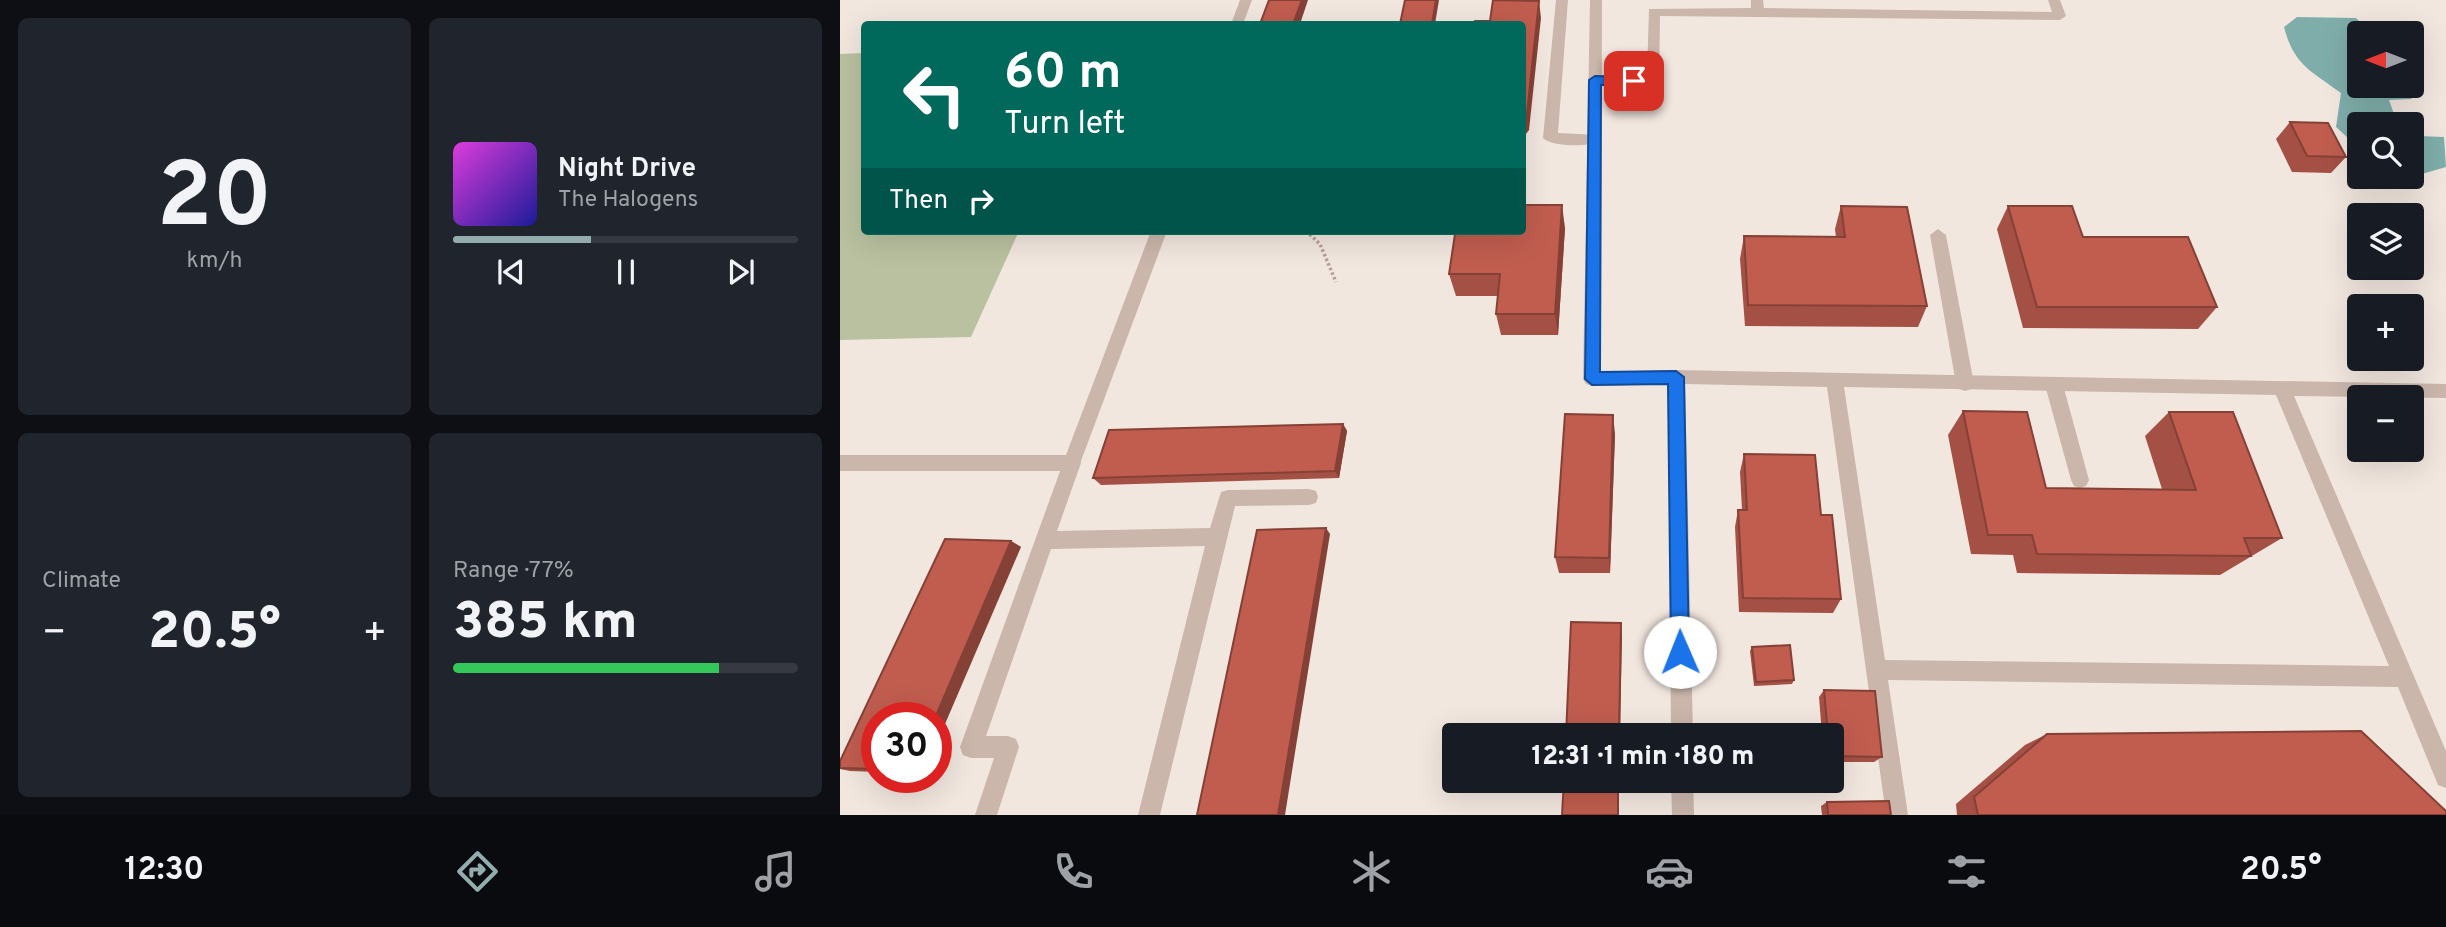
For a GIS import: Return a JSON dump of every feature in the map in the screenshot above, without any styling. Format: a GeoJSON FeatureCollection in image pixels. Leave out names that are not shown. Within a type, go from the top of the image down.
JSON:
{"type":"FeatureCollection","features":[{"type":"Feature","properties":{"kind":"street"},"geometry":{"type":"LineString","coordinates":[[1238,21],[1246,0]]}},
{"type":"Feature","properties":{"kind":"street"},"geometry":{"type":"LineString","coordinates":[[1562,0],[1550,138],[1594,139]]}},
{"type":"Feature","properties":{"kind":"street"},"geometry":{"type":"LineString","coordinates":[[1596,0],[1592,379],[1676,377],[1835,382],[2446,391]]}},
{"type":"Feature","properties":{"kind":"street"},"geometry":{"type":"LineString","coordinates":[[1595,80],[1654,81],[1654,12],[1757,6],[2060,16],[2054,0]]}},
{"type":"Feature","properties":{"kind":"street"},"geometry":{"type":"LineString","coordinates":[[986,815],[1008,747],[971,747],[1072,463],[1158,235]]}},
{"type":"Feature","properties":{"kind":"street"},"geometry":{"type":"LineString","coordinates":[[1938,235],[1965,384]]}},
{"type":"Feature","properties":{"kind":"street"},"geometry":{"type":"LineString","coordinates":[[1676,377],[1682,723]]}},
{"type":"Feature","properties":{"kind":"street"},"geometry":{"type":"LineString","coordinates":[[1835,382],[1897,815]]}},
{"type":"Feature","properties":{"kind":"street"},"geometry":{"type":"LineString","coordinates":[[2054,385],[2080,480]]}},
{"type":"Feature","properties":{"kind":"street"},"geometry":{"type":"LineString","coordinates":[[2282,388],[2446,777]]}},
{"type":"Feature","properties":{"kind":"street"},"geometry":{"type":"LineString","coordinates":[[840,463],[1072,463]]}},
{"type":"Feature","properties":{"kind":"street"},"geometry":{"type":"LineString","coordinates":[[1149,815],[1228,498],[1309,497]]}},
{"type":"Feature","properties":{"kind":"street"},"geometry":{"type":"LineString","coordinates":[[1044,540],[1217,537]]}},
{"type":"Feature","properties":{"kind":"street"},"geometry":{"type":"LineString","coordinates":[[1877,670],[2404,677]]}},
{"type":"Feature","properties":{"kind":"street"},"geometry":{"type":"LineString","coordinates":[[1682,793],[1683,815]]}},
{"type":"Feature","properties":{"kind":"path"},"geometry":{"type":"LineString","coordinates":[[1311,235],[1320,243],[1336,282]]}},
{"type":"Feature","properties":{"kind":"green space"},"geometry":{"type":"Polygon","coordinates":[[[861,53],[861,235],[1017,235],[971,337],[840,340],[840,54],[861,53]]]}},
{"type":"Feature","properties":{"kind":"water"},"geometry":{"type":"Polygon","coordinates":[[[2297,17],[2356,18],[2359,21],[2347,21],[2347,98],[2412,99],[2389,100],[2393,112],[2347,112],[2347,137],[2336,127],[2341,93],[2298,59],[2284,27],[2297,17]]]}},
{"type":"Feature","properties":{"kind":"water"},"geometry":{"type":"Polygon","coordinates":[[[2424,136],[2444,137],[2446,167],[2424,173],[2424,136]]]}},
{"type":"Feature","properties":{"kind":"building"},"geometry":{"type":"Polygon","coordinates":[[[1269,0],[1302,0],[1294,21],[1261,21],[1269,0]]]}},
{"type":"Feature","properties":{"kind":"building"},"geometry":{"type":"Polygon","coordinates":[[[1405,0],[1436,0],[1432,21],[1401,21],[1405,0]]]}},
{"type":"Feature","properties":{"kind":"building"},"geometry":{"type":"Polygon","coordinates":[[[1493,0],[1539,1],[1526,114],[1526,21],[1490,21],[1493,0]]]}},
{"type":"Feature","properties":{"kind":"building"},"geometry":{"type":"Polygon","coordinates":[[[2290,122],[2328,123],[2346,157],[2307,156],[2290,122]]]}},
{"type":"Feature","properties":{"kind":"building"},"geometry":{"type":"Polygon","coordinates":[[[1526,205],[1562,205],[1555,314],[1496,314],[1500,274],[1449,274],[1455,235],[1526,235],[1526,205]]]}},
{"type":"Feature","properties":{"kind":"building"},"geometry":{"type":"Polygon","coordinates":[[[1841,206],[1907,207],[1927,306],[1748,305],[1744,236],[1845,237],[1841,206]]]}},
{"type":"Feature","properties":{"kind":"building"},"geometry":{"type":"Polygon","coordinates":[[[2008,206],[2072,206],[2083,237],[2188,237],[2217,307],[2037,307],[2008,206]]]}},
{"type":"Feature","properties":{"kind":"building"},"geometry":{"type":"Polygon","coordinates":[[[1963,411],[2027,412],[2046,488],[2196,490],[2169,412],[2233,412],[2282,538],[2244,538],[2251,556],[2037,554],[2032,535],[1988,535],[1963,411]]]}},
{"type":"Feature","properties":{"kind":"building"},"geometry":{"type":"Polygon","coordinates":[[[1565,414],[1613,415],[1609,558],[1555,557],[1565,414]]]}},
{"type":"Feature","properties":{"kind":"building"},"geometry":{"type":"Polygon","coordinates":[[[1343,424],[1335,471],[1093,478],[1109,430],[1343,424]]]}},
{"type":"Feature","properties":{"kind":"building"},"geometry":{"type":"Polygon","coordinates":[[[1744,454],[1815,455],[1821,515],[1832,515],[1841,599],[1743,598],[1738,510],[1747,510],[1744,454]]]}},
{"type":"Feature","properties":{"kind":"building"},"geometry":{"type":"Polygon","coordinates":[[[1326,528],[1278,815],[1197,815],[1257,530],[1326,528]]]}},
{"type":"Feature","properties":{"kind":"building"},"geometry":{"type":"Polygon","coordinates":[[[945,539],[1011,541],[942,702],[868,702],[945,539]]]}},
{"type":"Feature","properties":{"kind":"building"},"geometry":{"type":"Polygon","coordinates":[[[1571,622],[1621,623],[1619,723],[1567,723],[1571,622]]]}},
{"type":"Feature","properties":{"kind":"building"},"geometry":{"type":"Polygon","coordinates":[[[1790,645],[1794,680],[1756,682],[1752,647],[1790,645]]]}},
{"type":"Feature","properties":{"kind":"building"},"geometry":{"type":"Polygon","coordinates":[[[1824,690],[1875,691],[1882,757],[1844,756],[1844,723],[1827,723],[1824,690]]]}},
{"type":"Feature","properties":{"kind":"building"},"geometry":{"type":"Polygon","coordinates":[[[861,717],[861,769],[840,768],[840,761],[861,717]]]}},
{"type":"Feature","properties":{"kind":"building"},"geometry":{"type":"Polygon","coordinates":[[[2361,731],[2446,811],[2446,815],[1978,815],[1974,797],[2047,734],[2361,731]]]}},
{"type":"Feature","properties":{"kind":"building"},"geometry":{"type":"Polygon","coordinates":[[[1563,793],[1618,793],[1618,815],[1562,815],[1563,793]]]}},
{"type":"Feature","properties":{"kind":"building"},"geometry":{"type":"Polygon","coordinates":[[[1889,801],[1891,815],[1828,815],[1827,802],[1889,801]]]}},
{"type":"Feature","properties":{"kind":"route"},"geometry":{"type":"LineString","coordinates":[[1634,81],[1595,80],[1592,379],[1676,377],[1680,652]]}}]}
